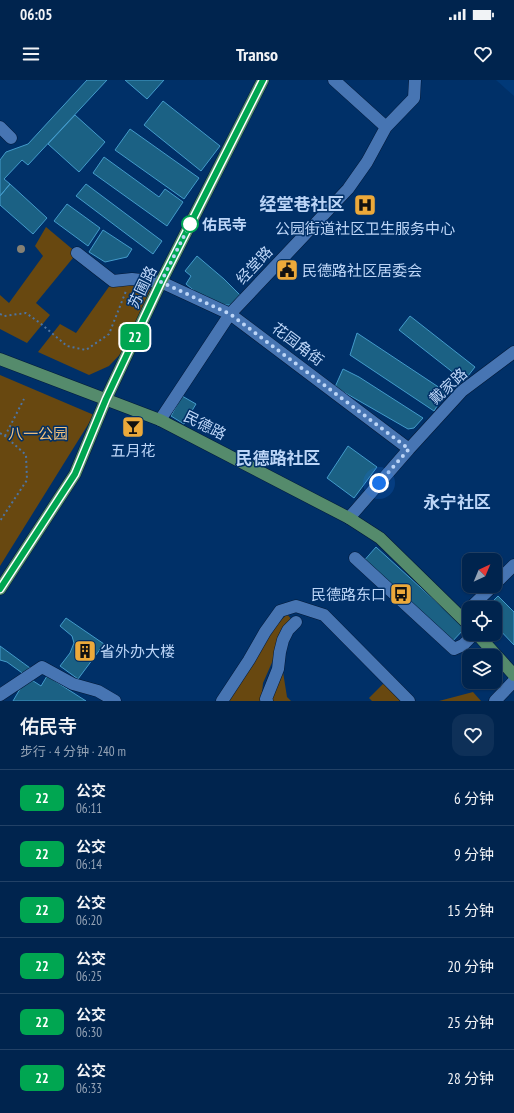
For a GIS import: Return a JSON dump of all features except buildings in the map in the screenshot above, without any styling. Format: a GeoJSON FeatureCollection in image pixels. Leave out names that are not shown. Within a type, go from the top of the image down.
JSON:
{"type":"FeatureCollection","features":[{"type":"Feature","properties":{"kind":"main road","name":"苏圃路"},"geometry":{"type":"LineString","coordinates":[[0,589],[75,474],[106,399],[161,282],[263,80]]}},
{"type":"Feature","properties":{"kind":"main road","name":"民德路"},"geometry":{"type":"LineString","coordinates":[[0,359],[160,420],[349,518],[380,538],[462,611]]}},
{"type":"Feature","properties":{"kind":"main road"},"geometry":{"type":"LineString","coordinates":[[482,641],[514,675]]}},
{"type":"Feature","properties":{"kind":"lane"},"geometry":{"type":"LineString","coordinates":[[334,80],[386,127]]}},
{"type":"Feature","properties":{"kind":"lane","name":"经堂路"},"geometry":{"type":"LineString","coordinates":[[160,420],[230,314],[348,189],[367,162],[386,127],[414,98],[415,80]]}},
{"type":"Feature","properties":{"kind":"lane"},"geometry":{"type":"LineString","coordinates":[[0,127],[11,138]]}},
{"type":"Feature","properties":{"kind":"lane","name":"花园角街"},"geometry":{"type":"LineString","coordinates":[[77,253],[113,281],[132,279],[161,282],[230,314],[409,449]]}},
{"type":"Feature","properties":{"kind":"lane","name":"戴家路"},"geometry":{"type":"LineString","coordinates":[[409,449],[462,391],[514,352]]}},
{"type":"Feature","properties":{"kind":"lane"},"geometry":{"type":"LineString","coordinates":[[349,518],[409,449]]}},
{"type":"Feature","properties":{"kind":"lane"},"geometry":{"type":"LineString","coordinates":[[355,558],[454,649],[467,641]]}},
{"type":"Feature","properties":{"kind":"lane"},"geometry":{"type":"LineString","coordinates":[[502,577],[514,565]]}},
{"type":"Feature","properties":{"kind":"lane"},"geometry":{"type":"LineString","coordinates":[[480,601],[487,593]]}},
{"type":"Feature","properties":{"kind":"lane"},"geometry":{"type":"LineString","coordinates":[[222,701],[249,660],[265,632],[280,611],[296,606],[324,615],[409,701]]}},
{"type":"Feature","properties":{"kind":"lane"},"geometry":{"type":"LineString","coordinates":[[267,701],[266,699],[278,669],[283,640],[288,630],[296,622]]}},
{"type":"Feature","properties":{"kind":"lane"},"geometry":{"type":"LineString","coordinates":[[0,695],[42,667],[73,684],[98,691],[114,701]]}},
{"type":"Feature","properties":{"kind":"lane"},"geometry":{"type":"LineString","coordinates":[[495,701],[514,681]]}},
{"type":"Feature","properties":{"kind":"path"},"geometry":{"type":"LineString","coordinates":[[0,314],[4,316],[26,313],[42,324],[67,346],[86,350],[109,334],[132,279]]}},
{"type":"Feature","properties":{"kind":"path"},"geometry":{"type":"LineString","coordinates":[[5,436],[24,399]]}},
{"type":"Feature","properties":{"kind":"path"},"geometry":{"type":"LineString","coordinates":[[0,433],[26,455],[27,480],[0,521]]}},
{"type":"Feature","properties":{"kind":"shaded area"},"geometry":{"type":"Polygon","coordinates":[[[496,80],[514,80],[514,96],[496,80]]]}},
{"type":"Feature","properties":{"kind":"green space"},"geometry":{"type":"Polygon","coordinates":[[[46,227],[77,253],[36,303],[50,315],[27,343],[0,329],[0,295],[9,303],[43,256],[35,246],[46,227]]]}},
{"type":"Feature","properties":{"kind":"green space"},"geometry":{"type":"Polygon","coordinates":[[[113,281],[153,290],[128,346],[109,366],[89,375],[38,352],[60,324],[76,333],[113,281]]]}},
{"type":"Feature","properties":{"kind":"green space","name":"八一公园"},"geometry":{"type":"Polygon","coordinates":[[[0,375],[94,415],[0,566],[0,375]]]}},
{"type":"Feature","properties":{"kind":"green space"},"geometry":{"type":"Polygon","coordinates":[[[287,614],[291,619],[263,683],[262,693],[283,672],[287,697],[291,701],[227,701],[270,632],[287,614]]]}},
{"type":"Feature","properties":{"kind":"green space"},"geometry":{"type":"Polygon","coordinates":[[[390,677],[415,701],[372,701],[369,698],[390,677]]]}},
{"type":"Feature","properties":{"kind":"green space"},"geometry":{"type":"Polygon","coordinates":[[[473,692],[481,701],[439,701],[473,692]]]}},
{"type":"Feature","properties":{"kind":"bus line","name":"22"},"geometry":{"type":"LineString","coordinates":[[0,589],[75,474],[106,399],[161,282],[263,80]]}},
{"type":"Feature","properties":{"kind":"place","name":"公园街道社区卫生服务中心"},"geometry":{"type":"Point","coordinates":[365,205]}},
{"type":"Feature","properties":{"kind":"place","name":"佑民寺"},"geometry":{"type":"Point","coordinates":[190,224]}},
{"type":"Feature","properties":{"kind":"place","name":"民德路社区居委会"},"geometry":{"type":"Point","coordinates":[287,270]}},
{"type":"Feature","properties":{"kind":"place","name":"五月花"},"geometry":{"type":"Point","coordinates":[133,427]}},
{"type":"Feature","properties":{"kind":"place","name":"民德路东口"},"geometry":{"type":"Point","coordinates":[401,594]}},
{"type":"Feature","properties":{"kind":"place","name":"省外办大楼"},"geometry":{"type":"Point","coordinates":[85,651]}},
{"type":"Feature","properties":{"kind":"district","name":"经堂巷社区"},"geometry":{"type":"Point","coordinates":[302,204]}},
{"type":"Feature","properties":{"kind":"district","name":"民德路社区"},"geometry":{"type":"Point","coordinates":[278,458]}},
{"type":"Feature","properties":{"kind":"district","name":"永宁社区"},"geometry":{"type":"Point","coordinates":[457,502]}},
{"type":"Feature","properties":{"kind":"route"},"geometry":{"type":"LineString","coordinates":[[190,224],[161,282],[230,314],[409,449],[379,483]]}}]}
